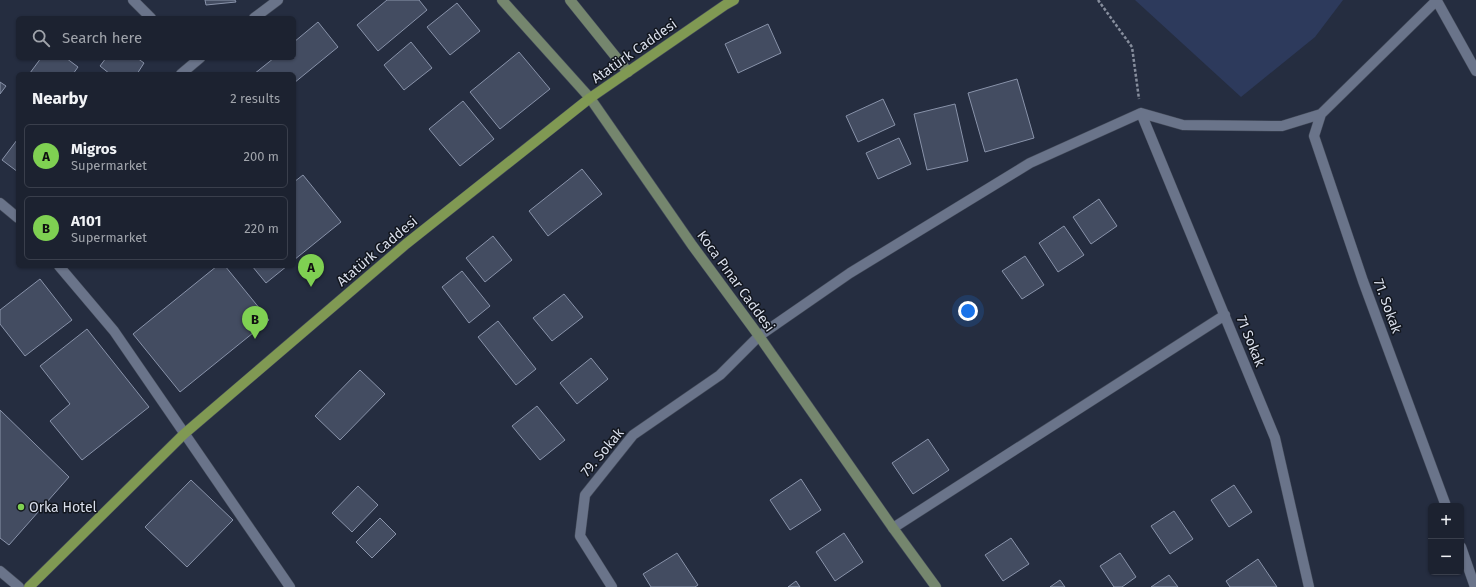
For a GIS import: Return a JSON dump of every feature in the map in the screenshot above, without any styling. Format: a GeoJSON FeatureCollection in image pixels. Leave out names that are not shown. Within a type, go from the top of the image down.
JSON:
{"type":"FeatureCollection","features":[{"type":"Feature","properties":{"kind":"main road","name":"Atatürk Caddesi"},"geometry":{"type":"LineString","coordinates":[[29,587],[184,434],[406,244],[590,98],[725,4],[734,0]]}},
{"type":"Feature","properties":{"kind":"street"},"geometry":{"type":"LineString","coordinates":[[133,0],[148,16]]}},
{"type":"Feature","properties":{"kind":"street"},"geometry":{"type":"LineString","coordinates":[[257,16],[278,0]]}},
{"type":"Feature","properties":{"kind":"street","name":"Koca Pınar Caddesi"},"geometry":{"type":"LineString","coordinates":[[502,0],[590,98],[692,245],[759,336],[936,587]]}},
{"type":"Feature","properties":{"kind":"street"},"geometry":{"type":"LineString","coordinates":[[570,0],[628,72]]}},
{"type":"Feature","properties":{"kind":"street"},"geometry":{"type":"LineString","coordinates":[[1141,113],[1183,125],[1282,126],[1321,114],[1437,0],[1476,71]]}},
{"type":"Feature","properties":{"kind":"street"},"geometry":{"type":"LineString","coordinates":[[183,72],[193,60]]}},
{"type":"Feature","properties":{"kind":"street","name":"71 Sokak"},"geometry":{"type":"LineString","coordinates":[[1141,113],[1275,438],[1310,587]]}},
{"type":"Feature","properties":{"kind":"street","name":"79. Sokak"},"geometry":{"type":"LineString","coordinates":[[612,587],[580,536],[584,495],[633,435],[720,375],[759,336],[850,273],[1030,163],[1141,113]]}},
{"type":"Feature","properties":{"kind":"street","name":"71. Sokak"},"geometry":{"type":"LineString","coordinates":[[1321,114],[1314,136],[1364,281],[1445,503]]}},
{"type":"Feature","properties":{"kind":"street"},"geometry":{"type":"LineString","coordinates":[[0,203],[16,216]]}},
{"type":"Feature","properties":{"kind":"street"},"geometry":{"type":"LineString","coordinates":[[61,268],[114,331],[290,587]]}},
{"type":"Feature","properties":{"kind":"street"},"geometry":{"type":"LineString","coordinates":[[893,528],[1225,315]]}},
{"type":"Feature","properties":{"kind":"street"},"geometry":{"type":"LineString","coordinates":[[1464,556],[1475,587]]}},
{"type":"Feature","properties":{"kind":"street"},"geometry":{"type":"LineString","coordinates":[[0,571],[19,587]]}},
{"type":"Feature","properties":{"kind":"path"},"geometry":{"type":"LineString","coordinates":[[1098,0],[1132,47],[1141,113]]}},
{"type":"Feature","properties":{"kind":"shaded area"},"geometry":{"type":"Polygon","coordinates":[[[1135,0],[1343,0],[1315,37],[1241,97],[1135,0]]]}},
{"type":"Feature","properties":{"kind":"building"},"geometry":{"type":"Polygon","coordinates":[[[205,0],[235,0],[236,2],[206,5],[205,0]]]}},
{"type":"Feature","properties":{"kind":"building"},"geometry":{"type":"Polygon","coordinates":[[[387,0],[419,0],[427,10],[378,51],[357,25],[387,0]]]}},
{"type":"Feature","properties":{"kind":"building"},"geometry":{"type":"Polygon","coordinates":[[[457,3],[480,31],[450,55],[427,27],[457,3]]]}},
{"type":"Feature","properties":{"kind":"building"},"geometry":{"type":"Polygon","coordinates":[[[318,22],[338,47],[296,81],[296,72],[256,72],[272,60],[296,60],[296,40],[318,22]]]}},
{"type":"Feature","properties":{"kind":"building"},"geometry":{"type":"Polygon","coordinates":[[[768,24],[781,53],[738,73],[725,44],[768,24]]]}},
{"type":"Feature","properties":{"kind":"building"},"geometry":{"type":"Polygon","coordinates":[[[411,42],[432,68],[404,90],[384,65],[411,42]]]}},
{"type":"Feature","properties":{"kind":"building"},"geometry":{"type":"Polygon","coordinates":[[[519,52],[550,89],[500,129],[470,92],[519,52]]]}},
{"type":"Feature","properties":{"kind":"building"},"geometry":{"type":"Polygon","coordinates":[[[40,60],[69,60],[78,67],[74,72],[31,72],[40,60]]]}},
{"type":"Feature","properties":{"kind":"building"},"geometry":{"type":"Polygon","coordinates":[[[104,60],[140,60],[144,63],[138,72],[108,72],[100,66],[104,60]]]}},
{"type":"Feature","properties":{"kind":"building"},"geometry":{"type":"Polygon","coordinates":[[[1017,79],[1034,138],[985,152],[968,93],[1017,79]]]}},
{"type":"Feature","properties":{"kind":"building"},"geometry":{"type":"Polygon","coordinates":[[[0,82],[6,86],[0,94],[0,82]]]}},
{"type":"Feature","properties":{"kind":"building"},"geometry":{"type":"Polygon","coordinates":[[[883,99],[895,125],[858,142],[846,116],[883,99]]]}},
{"type":"Feature","properties":{"kind":"building"},"geometry":{"type":"Polygon","coordinates":[[[463,101],[494,139],[460,166],[429,129],[463,101]]]}},
{"type":"Feature","properties":{"kind":"building"},"geometry":{"type":"Polygon","coordinates":[[[955,104],[968,161],[927,170],[914,114],[955,104]]]}},
{"type":"Feature","properties":{"kind":"building"},"geometry":{"type":"Polygon","coordinates":[[[899,138],[911,164],[878,179],[866,153],[899,138]]]}},
{"type":"Feature","properties":{"kind":"building"},"geometry":{"type":"Polygon","coordinates":[[[16,141],[16,170],[2,160],[16,141]]]}},
{"type":"Feature","properties":{"kind":"building"},"geometry":{"type":"Polygon","coordinates":[[[582,169],[602,194],[548,236],[529,211],[582,169]]]}},
{"type":"Feature","properties":{"kind":"building"},"geometry":{"type":"Polygon","coordinates":[[[303,175],[341,222],[296,258],[296,180],[303,175]]]}},
{"type":"Feature","properties":{"kind":"building"},"geometry":{"type":"Polygon","coordinates":[[[1099,199],[1117,226],[1091,244],[1073,217],[1099,199]]]}},
{"type":"Feature","properties":{"kind":"building"},"geometry":{"type":"Polygon","coordinates":[[[1064,226],[1084,255],[1058,272],[1039,243],[1064,226]]]}},
{"type":"Feature","properties":{"kind":"building"},"geometry":{"type":"Polygon","coordinates":[[[493,236],[512,260],[485,282],[466,258],[493,236]]]}},
{"type":"Feature","properties":{"kind":"building"},"geometry":{"type":"Polygon","coordinates":[[[1025,256],[1044,285],[1022,299],[1002,271],[1025,256]]]}},
{"type":"Feature","properties":{"kind":"building"},"geometry":{"type":"Polygon","coordinates":[[[215,268],[227,268],[269,320],[180,392],[133,334],[215,268]]]}},
{"type":"Feature","properties":{"kind":"building"},"geometry":{"type":"Polygon","coordinates":[[[254,268],[285,268],[266,283],[254,268]]]}},
{"type":"Feature","properties":{"kind":"building"},"geometry":{"type":"Polygon","coordinates":[[[462,271],[490,306],[469,323],[442,287],[462,271]]]}},
{"type":"Feature","properties":{"kind":"building"},"geometry":{"type":"Polygon","coordinates":[[[40,279],[72,320],[25,356],[0,324],[0,310],[40,279]]]}},
{"type":"Feature","properties":{"kind":"building"},"geometry":{"type":"Polygon","coordinates":[[[564,294],[583,317],[552,341],[533,318],[564,294]]]}},
{"type":"Feature","properties":{"kind":"building"},"geometry":{"type":"Polygon","coordinates":[[[498,321],[536,369],[516,385],[478,337],[498,321]]]}},
{"type":"Feature","properties":{"kind":"building"},"geometry":{"type":"Polygon","coordinates":[[[87,329],[149,407],[82,460],[50,421],[70,404],[40,366],[87,329]]]}},
{"type":"Feature","properties":{"kind":"building"},"geometry":{"type":"Polygon","coordinates":[[[591,358],[608,379],[577,404],[560,383],[591,358]]]}},
{"type":"Feature","properties":{"kind":"building"},"geometry":{"type":"Polygon","coordinates":[[[360,370],[385,394],[340,440],[315,416],[360,370]]]}},
{"type":"Feature","properties":{"kind":"building"},"geometry":{"type":"Polygon","coordinates":[[[537,406],[565,440],[540,460],[512,426],[537,406]]]}},
{"type":"Feature","properties":{"kind":"building","name":"Orka Hotel"},"geometry":{"type":"Polygon","coordinates":[[[0,410],[69,477],[9,545],[0,538],[0,410]]]}},
{"type":"Feature","properties":{"kind":"building"},"geometry":{"type":"Polygon","coordinates":[[[928,439],[949,470],[913,494],[892,463],[928,439]]]}},
{"type":"Feature","properties":{"kind":"building"},"geometry":{"type":"Polygon","coordinates":[[[801,479],[821,510],[790,530],[770,500],[801,479]]]}},
{"type":"Feature","properties":{"kind":"building"},"geometry":{"type":"Polygon","coordinates":[[[191,480],[233,520],[187,567],[145,527],[191,480]]]}},
{"type":"Feature","properties":{"kind":"building"},"geometry":{"type":"Polygon","coordinates":[[[1234,485],[1252,512],[1229,527],[1211,500],[1234,485]]]}},
{"type":"Feature","properties":{"kind":"building"},"geometry":{"type":"Polygon","coordinates":[[[358,486],[378,505],[352,532],[332,513],[358,486]]]}},
{"type":"Feature","properties":{"kind":"building"},"geometry":{"type":"Polygon","coordinates":[[[1174,511],[1193,539],[1170,554],[1151,526],[1174,511]]]}},
{"type":"Feature","properties":{"kind":"building"},"geometry":{"type":"Polygon","coordinates":[[[380,518],[396,534],[372,558],[356,542],[380,518]]]}},
{"type":"Feature","properties":{"kind":"building"},"geometry":{"type":"Polygon","coordinates":[[[844,533],[863,562],[835,581],[816,552],[844,533]]]}},
{"type":"Feature","properties":{"kind":"building"},"geometry":{"type":"Polygon","coordinates":[[[1011,538],[1029,564],[1003,581],[985,555],[1011,538]]]}},
{"type":"Feature","properties":{"kind":"building"},"geometry":{"type":"Polygon","coordinates":[[[677,553],[698,585],[695,587],[651,587],[643,574],[677,553]]]}},
{"type":"Feature","properties":{"kind":"building"},"geometry":{"type":"Polygon","coordinates":[[[1120,553],[1136,577],[1122,587],[1114,587],[1100,566],[1120,553]]]}},
{"type":"Feature","properties":{"kind":"building"},"geometry":{"type":"Polygon","coordinates":[[[1258,559],[1277,587],[1230,587],[1226,581],[1258,559]]]}},
{"type":"Feature","properties":{"kind":"building"},"geometry":{"type":"Polygon","coordinates":[[[1169,575],[1178,587],[1151,587],[1169,575]]]}},
{"type":"Feature","properties":{"kind":"building"},"geometry":{"type":"Polygon","coordinates":[[[1060,580],[1065,587],[1050,587],[1060,580]]]}},
{"type":"Feature","properties":{"kind":"building"},"geometry":{"type":"Polygon","coordinates":[[[796,581],[800,587],[788,587],[796,581]]]}},
{"type":"Feature","properties":{"kind":"place","name":"Migros"},"geometry":{"type":"Point","coordinates":[311,287]}},
{"type":"Feature","properties":{"kind":"place","name":"A101"},"geometry":{"type":"Point","coordinates":[255,339]}},
{"type":"Feature","properties":{"kind":"place","name":"Orka Hotel"},"geometry":{"type":"Point","coordinates":[21,507]}}]}
